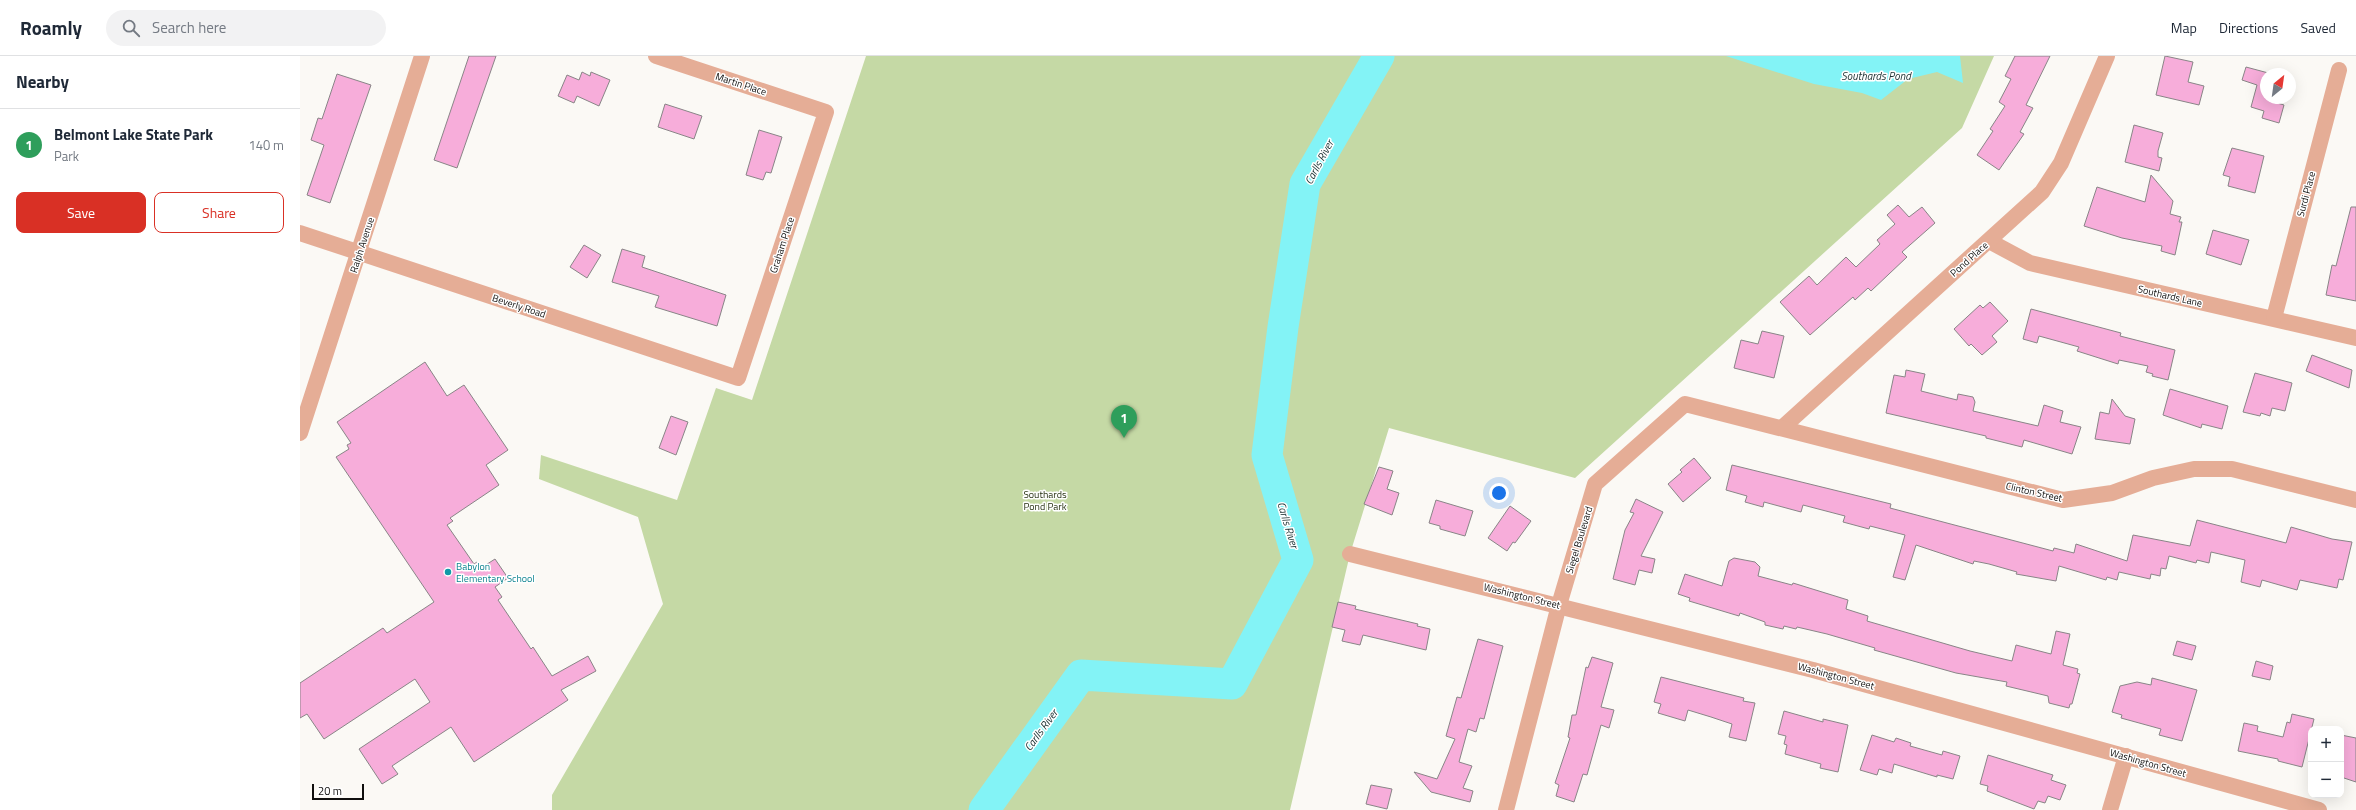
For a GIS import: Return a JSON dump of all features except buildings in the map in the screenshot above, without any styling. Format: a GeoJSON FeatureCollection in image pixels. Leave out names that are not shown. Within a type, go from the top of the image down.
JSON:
{"type":"FeatureCollection","features":[{"type":"Feature","properties":{"kind":"street","name":"Ralph Avenue"},"geometry":{"type":"LineString","coordinates":[[300,433],[422,56]]}},
{"type":"Feature","properties":{"kind":"street","name":"Martin Place"},"geometry":{"type":"LineString","coordinates":[[656,56],[826,112]]}},
{"type":"Feature","properties":{"kind":"street","name":"Pond Place"},"geometry":{"type":"LineString","coordinates":[[1783,427],[2042,192],[2061,163],[2107,56]]}},
{"type":"Feature","properties":{"kind":"street","name":"Surdi Place"},"geometry":{"type":"LineString","coordinates":[[2274,318],[2339,70]]}},
{"type":"Feature","properties":{"kind":"street","name":"Graham Place"},"geometry":{"type":"LineString","coordinates":[[738,378],[826,112]]}},
{"type":"Feature","properties":{"kind":"street","name":"Beverly Road"},"geometry":{"type":"LineString","coordinates":[[300,233],[738,378]]}},
{"type":"Feature","properties":{"kind":"street","name":"Southards Lane"},"geometry":{"type":"LineString","coordinates":[[1989,241],[2030,263],[2224,309],[2274,318],[2356,338]]}},
{"type":"Feature","properties":{"kind":"street","name":"Siegel Boulevard"},"geometry":{"type":"LineString","coordinates":[[1506,810],[1559,605],[1596,484],[1686,404],[1783,427]]}},
{"type":"Feature","properties":{"kind":"street","name":"Clinton Street"},"geometry":{"type":"LineString","coordinates":[[1783,427],[2063,500],[2112,493],[2154,478],[2194,469],[2232,469],[2356,500]]}},
{"type":"Feature","properties":{"kind":"street","name":"Washington Street"},"geometry":{"type":"LineString","coordinates":[[1350,554],[1559,605],[1813,670],[2319,810]]}},
{"type":"Feature","properties":{"kind":"street"},"geometry":{"type":"LineString","coordinates":[[2110,810],[2126,756]]}},
{"type":"Feature","properties":{"kind":"green space","name":"Southards Pond Park"},"geometry":{"type":"Polygon","coordinates":[[[866,56],[1994,56],[1962,128],[1575,478],[1389,428],[1350,554],[1290,810],[552,810],[552,795],[663,604],[638,517],[539,479],[541,455],[677,500],[716,388],[752,400],[866,56]]]}},
{"type":"Feature","properties":{"kind":"water","name":"Southards Pond"},"geometry":{"type":"Polygon","coordinates":[[[1726,56],[1960,56],[1963,83],[1937,72],[1908,79],[1881,100],[1862,93],[1814,84],[1726,56]]]}},
{"type":"Feature","properties":{"kind":"waterway","name":"Carlls River"},"geometry":{"type":"LineString","coordinates":[[984,810],[1081,675],[1232,684],[1298,560],[1267,455],[1283,327],[1305,184],[1379,56]]}},
{"type":"Feature","properties":{"kind":"place","name":"Belmont Lake State Park"},"geometry":{"type":"Point","coordinates":[1124,438]}},
{"type":"Feature","properties":{"kind":"place","name":"Babylon Elementary School"},"geometry":{"type":"Point","coordinates":[448,572]}}]}
